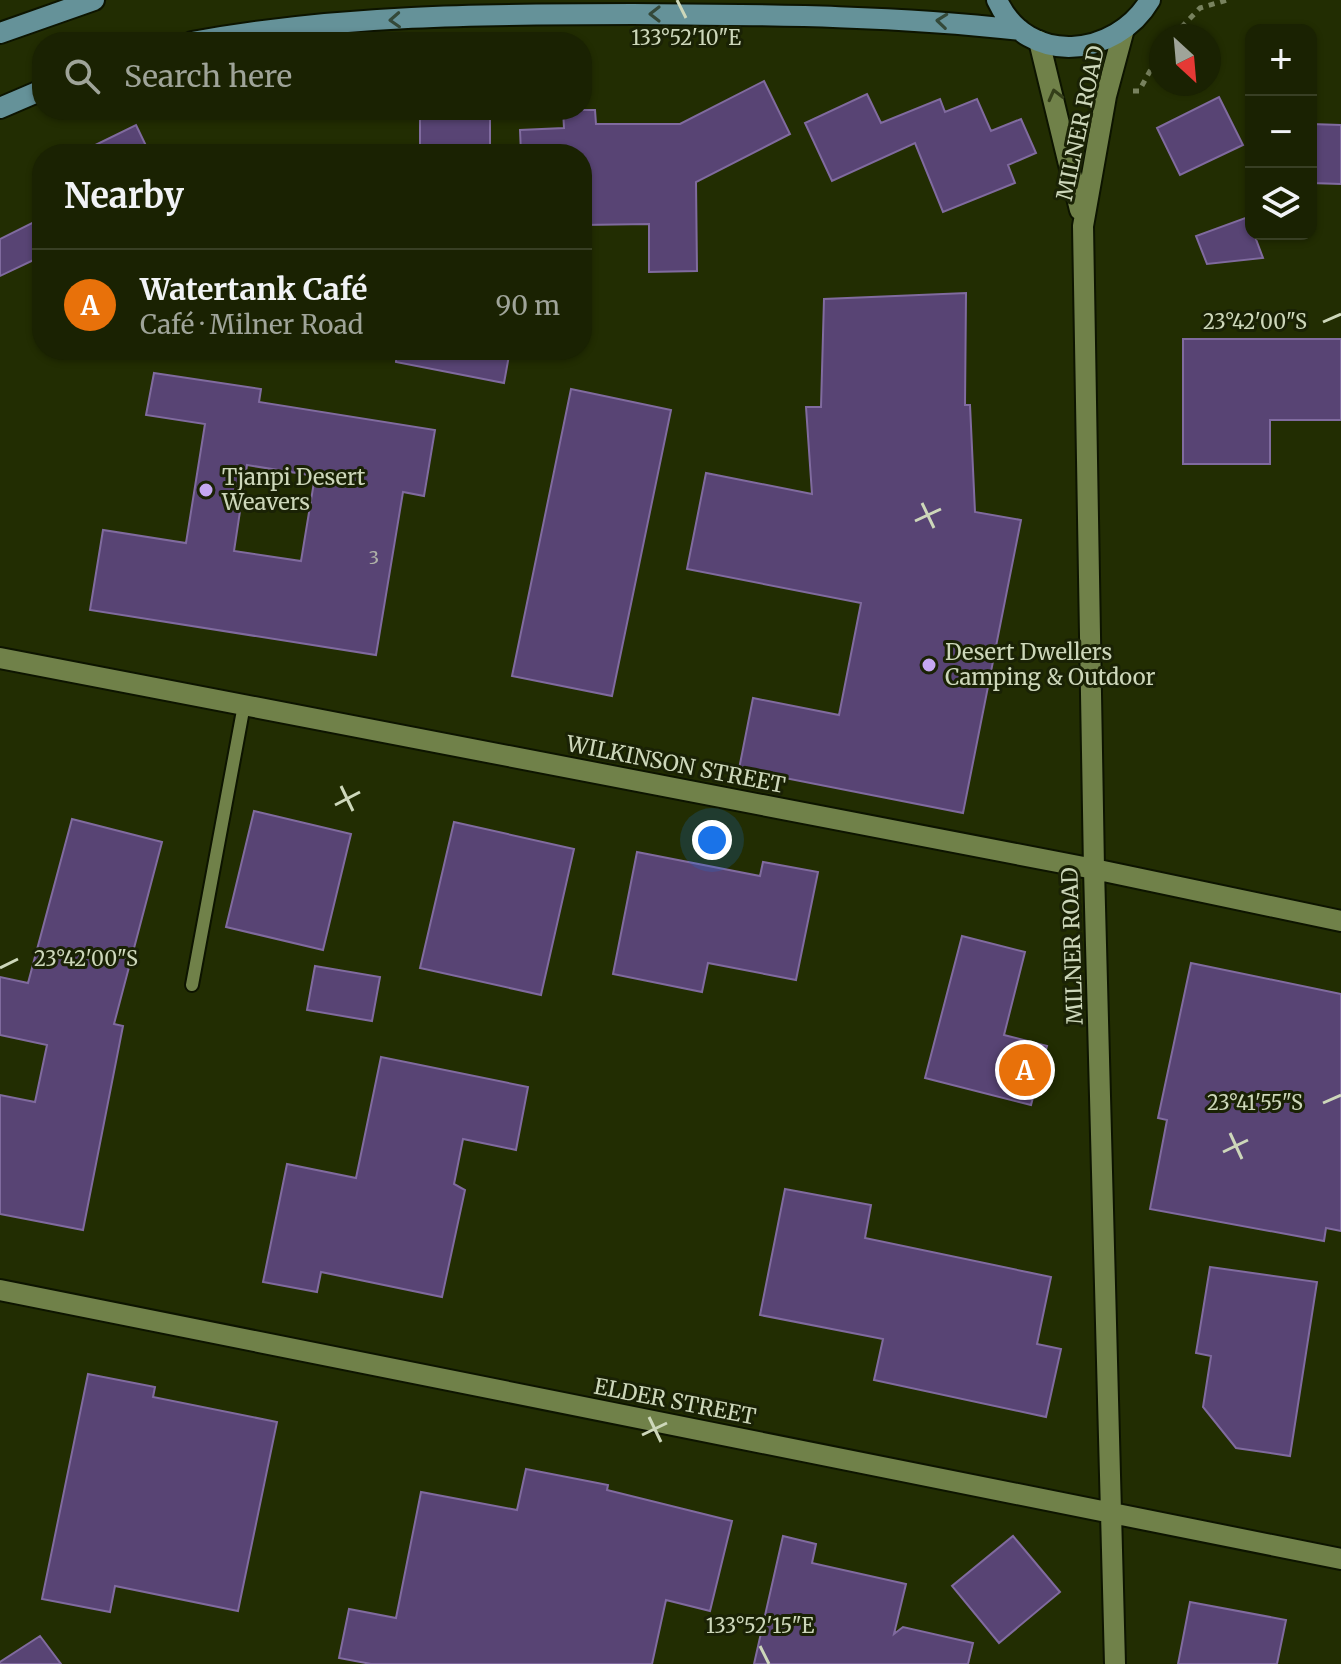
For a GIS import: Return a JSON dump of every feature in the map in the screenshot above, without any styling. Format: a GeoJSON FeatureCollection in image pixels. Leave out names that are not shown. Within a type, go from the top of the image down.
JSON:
{"type":"FeatureCollection","features":[{"type":"Feature","properties":{"kind":"main road"},"geometry":{"type":"LineString","coordinates":[[0,33],[94,0]]}},
{"type":"Feature","properties":{"kind":"main road"},"geometry":{"type":"LineString","coordinates":[[997,0],[1020,30],[1039,41],[1060,47],[1083,47],[1110,40],[1169,0]]}},
{"type":"Feature","properties":{"kind":"main road"},"geometry":{"type":"LineString","coordinates":[[1128,26],[1150,0]]}},
{"type":"Feature","properties":{"kind":"main road"},"geometry":{"type":"LineString","coordinates":[[245,32],[335,23],[514,14],[844,15],[1020,30]]}},
{"type":"Feature","properties":{"kind":"main road"},"geometry":{"type":"LineString","coordinates":[[0,108],[32,94]]}},
{"type":"Feature","properties":{"kind":"street","name":"MILNER ROAD"},"geometry":{"type":"LineString","coordinates":[[1083,226],[1106,96],[1128,26]]}},
{"type":"Feature","properties":{"kind":"street","name":"MILNER ROAD"},"geometry":{"type":"LineString","coordinates":[[1039,41],[1055,92],[1083,226],[1094,869],[1115,1664]]}},
{"type":"Feature","properties":{"kind":"street","name":"WILKINSON STREET"},"geometry":{"type":"LineString","coordinates":[[0,658],[1094,869],[1341,921]]}},
{"type":"Feature","properties":{"kind":"street","name":"ELDER STREET"},"geometry":{"type":"LineString","coordinates":[[0,1290],[1341,1559]]}},
{"type":"Feature","properties":{"kind":"lane"},"geometry":{"type":"LineString","coordinates":[[192,985],[244,705]]}},
{"type":"Feature","properties":{"kind":"path"},"geometry":{"type":"LineString","coordinates":[[1185,24],[1200,8],[1227,0]]}},
{"type":"Feature","properties":{"kind":"path"},"geometry":{"type":"LineString","coordinates":[[1106,96],[1139,91],[1149,73]]}},
{"type":"Feature","properties":{"kind":"building"},"geometry":{"type":"Polygon","coordinates":[[[764,81],[790,134],[696,182],[697,271],[649,272],[649,224],[592,225],[592,144],[521,144],[520,130],[564,128],[564,120],[592,120],[592,110],[595,110],[596,124],[680,124],[764,81]]]}},
{"type":"Feature","properties":{"kind":"building"},"geometry":{"type":"Polygon","coordinates":[[[867,94],[881,123],[940,99],[945,112],[977,99],[991,131],[1021,119],[1036,153],[1008,165],[1015,183],[943,212],[915,143],[832,181],[805,123],[867,94]]]}},
{"type":"Feature","properties":{"kind":"building"},"geometry":{"type":"Polygon","coordinates":[[[1219,97],[1243,145],[1180,175],[1157,128],[1219,97]]]}},
{"type":"Feature","properties":{"kind":"building"},"geometry":{"type":"Polygon","coordinates":[[[420,120],[490,120],[490,144],[420,144],[420,120]]]}},
{"type":"Feature","properties":{"kind":"building"},"geometry":{"type":"Polygon","coordinates":[[[1317,124],[1341,125],[1341,184],[1317,183],[1317,124]]]}},
{"type":"Feature","properties":{"kind":"building"},"geometry":{"type":"Polygon","coordinates":[[[136,125],[145,144],[97,144],[136,125]]]}},
{"type":"Feature","properties":{"kind":"building"},"geometry":{"type":"Polygon","coordinates":[[[1245,218],[1245,240],[1256,240],[1263,258],[1207,264],[1196,236],[1245,218]]]}},
{"type":"Feature","properties":{"kind":"building"},"geometry":{"type":"Polygon","coordinates":[[[32,223],[32,261],[0,276],[0,239],[32,223]]]}},
{"type":"Feature","properties":{"kind":"building"},"geometry":{"type":"Polygon","coordinates":[[[966,293],[965,405],[970,405],[975,512],[1021,520],[963,813],[739,769],[753,698],[839,715],[861,603],[687,569],[706,473],[812,494],[806,407],[821,407],[824,299],[966,293]]]}},
{"type":"Feature","properties":{"kind":"building"},"geometry":{"type":"Polygon","coordinates":[[[1183,339],[1341,339],[1341,420],[1270,420],[1270,464],[1183,464],[1183,339]]]}},
{"type":"Feature","properties":{"kind":"building"},"geometry":{"type":"Polygon","coordinates":[[[396,360],[508,360],[504,383],[396,360]]]}},
{"type":"Feature","properties":{"kind":"building"},"geometry":{"type":"Polygon","coordinates":[[[154,373],[261,389],[259,402],[435,430],[424,496],[403,492],[376,655],[90,610],[103,530],[186,543],[205,424],[146,415],[154,373]],[[247,465],[234,551],[301,561],[315,476],[247,465]]]}},
{"type":"Feature","properties":{"kind":"building"},"geometry":{"type":"Polygon","coordinates":[[[571,389],[671,410],[612,696],[512,676],[571,389]]]}},
{"type":"Feature","properties":{"kind":"building"},"geometry":{"type":"Polygon","coordinates":[[[254,811],[351,834],[323,950],[226,927],[254,811]]]}},
{"type":"Feature","properties":{"kind":"building"},"geometry":{"type":"Polygon","coordinates":[[[72,819],[162,842],[114,1024],[123,1026],[83,1230],[0,1214],[0,1095],[35,1102],[47,1045],[0,1035],[0,977],[28,983],[72,819]]]}},
{"type":"Feature","properties":{"kind":"building"},"geometry":{"type":"Polygon","coordinates":[[[454,822],[574,849],[541,995],[420,968],[454,822]]]}},
{"type":"Feature","properties":{"kind":"building"},"geometry":{"type":"Polygon","coordinates":[[[637,852],[760,876],[763,862],[818,872],[796,980],[708,963],[702,992],[613,974],[637,852]]]}},
{"type":"Feature","properties":{"kind":"building"},"geometry":{"type":"Polygon","coordinates":[[[962,936],[1025,952],[1004,1035],[1047,1046],[1031,1105],[925,1078],[962,936]]]}},
{"type":"Feature","properties":{"kind":"building"},"geometry":{"type":"Polygon","coordinates":[[[1191,963],[1341,994],[1341,1231],[1326,1228],[1324,1241],[1150,1209],[1167,1120],[1158,1118],[1191,963]]]}},
{"type":"Feature","properties":{"kind":"building"},"geometry":{"type":"Polygon","coordinates":[[[315,966],[380,977],[372,1021],[307,1010],[315,966]]]}},
{"type":"Feature","properties":{"kind":"building"},"geometry":{"type":"Polygon","coordinates":[[[381,1057],[528,1087],[516,1150],[463,1139],[454,1184],[465,1190],[442,1297],[321,1272],[317,1292],[263,1282],[287,1164],[356,1178],[381,1057]]]}},
{"type":"Feature","properties":{"kind":"building"},"geometry":{"type":"Polygon","coordinates":[[[785,1189],[871,1205],[865,1238],[1051,1277],[1037,1344],[1061,1349],[1046,1417],[874,1380],[883,1339],[760,1315],[785,1189]]]}},
{"type":"Feature","properties":{"kind":"building"},"geometry":{"type":"Polygon","coordinates":[[[1210,1267],[1317,1282],[1290,1456],[1236,1448],[1203,1407],[1211,1356],[1196,1353],[1210,1267]]]}},
{"type":"Feature","properties":{"kind":"building"},"geometry":{"type":"Polygon","coordinates":[[[88,1374],[155,1387],[153,1397],[277,1422],[238,1611],[115,1586],[110,1612],[42,1599],[88,1374]]]}},
{"type":"Feature","properties":{"kind":"building"},"geometry":{"type":"Polygon","coordinates":[[[526,1469],[608,1485],[607,1490],[732,1521],[710,1611],[666,1600],[652,1664],[371,1664],[339,1658],[349,1609],[396,1618],[421,1492],[517,1510],[526,1469]]]}},
{"type":"Feature","properties":{"kind":"building"},"geometry":{"type":"Polygon","coordinates":[[[783,1536],[816,1544],[812,1563],[906,1584],[894,1634],[903,1627],[973,1643],[968,1664],[754,1664],[783,1536]]]}},
{"type":"Feature","properties":{"kind":"building"},"geometry":{"type":"Polygon","coordinates":[[[1013,1536],[1060,1592],[999,1643],[952,1586],[1013,1536]]]}},
{"type":"Feature","properties":{"kind":"building"},"geometry":{"type":"Polygon","coordinates":[[[1190,1602],[1286,1620],[1277,1664],[1178,1664],[1190,1602]]]}},
{"type":"Feature","properties":{"kind":"building"},"geometry":{"type":"Polygon","coordinates":[[[40,1636],[61,1664],[0,1664],[0,1662],[40,1636]]]}},
{"type":"Feature","properties":{"kind":"place","name":"Tjanpi Desert Weavers"},"geometry":{"type":"Point","coordinates":[206,490]}},
{"type":"Feature","properties":{"kind":"place","name":"Desert Dwellers Camping & Outdoor"},"geometry":{"type":"Point","coordinates":[929,665]}},
{"type":"Feature","properties":{"kind":"place","name":"Watertank Café"},"geometry":{"type":"Point","coordinates":[1025,1070]}}]}
